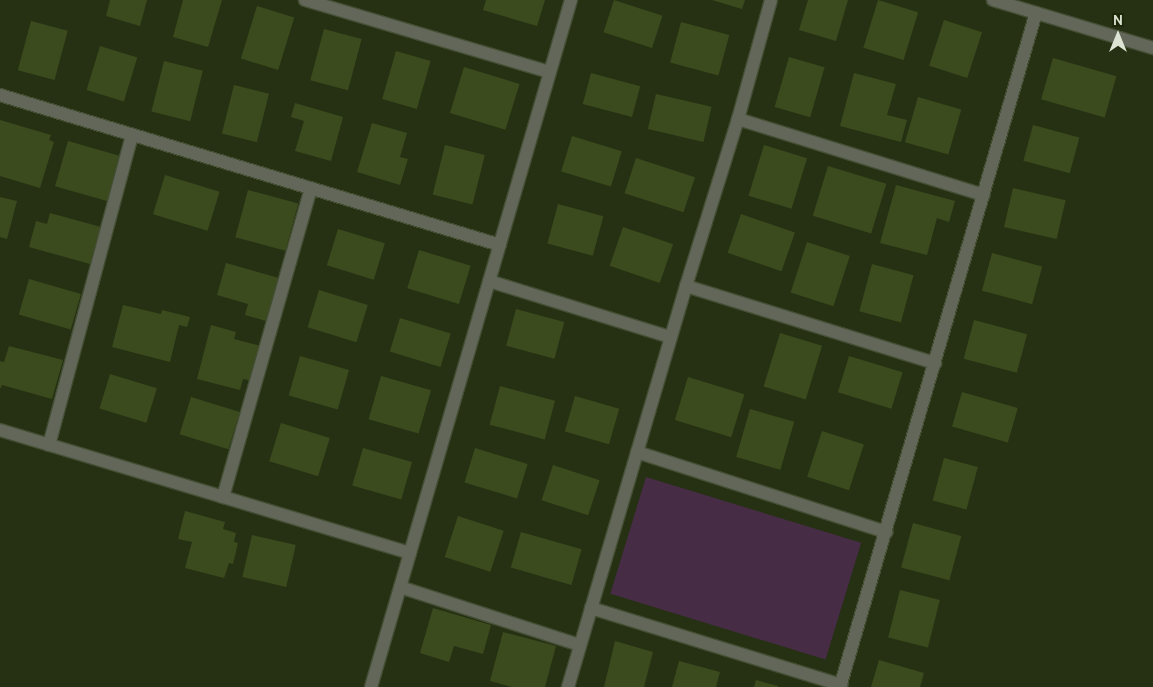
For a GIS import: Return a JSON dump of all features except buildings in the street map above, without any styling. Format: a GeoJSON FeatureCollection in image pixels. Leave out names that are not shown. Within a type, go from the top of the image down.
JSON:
{"type":"FeatureCollection","features":[{"type":"Feature","properties":{"kind":"street"},"geometry":{"type":"LineString","coordinates":[[305,0],[550,72]]}},
{"type":"Feature","properties":{"kind":"street"},"geometry":{"type":"LineString","coordinates":[[371,687],[571,0]]}},
{"type":"Feature","properties":{"kind":"street"},"geometry":{"type":"LineString","coordinates":[[568,687],[670,337],[738,119],[771,0]]}},
{"type":"Feature","properties":{"kind":"street"},"geometry":{"type":"LineString","coordinates":[[993,0],[1153,48]]}},
{"type":"Feature","properties":{"kind":"street"},"geometry":{"type":"LineString","coordinates":[[591,608],[841,686],[1036,13]]}},
{"type":"Feature","properties":{"kind":"street"},"geometry":{"type":"LineString","coordinates":[[0,95],[500,245]]}},
{"type":"Feature","properties":{"kind":"street"},"geometry":{"type":"LineString","coordinates":[[738,119],[983,196]]}},
{"type":"Feature","properties":{"kind":"street"},"geometry":{"type":"LineString","coordinates":[[49,445],[132,135]]}},
{"type":"Feature","properties":{"kind":"street"},"geometry":{"type":"LineString","coordinates":[[223,497],[312,188]]}},
{"type":"Feature","properties":{"kind":"street"},"geometry":{"type":"LineString","coordinates":[[490,280],[670,337]]}},
{"type":"Feature","properties":{"kind":"street"},"geometry":{"type":"LineString","coordinates":[[686,286],[935,363]]}},
{"type":"Feature","properties":{"kind":"street"},"geometry":{"type":"LineString","coordinates":[[0,430],[410,554]]}},
{"type":"Feature","properties":{"kind":"street"},"geometry":{"type":"LineString","coordinates":[[637,452],[886,532]]}},
{"type":"Feature","properties":{"kind":"street"},"geometry":{"type":"LineString","coordinates":[[400,586],[580,645]]}},
{"type":"Feature","properties":{"kind":"shaded area"},"geometry":{"type":"Polygon","coordinates":[[[646,477],[861,543],[825,659],[610,594],[646,477]]]}}]}
